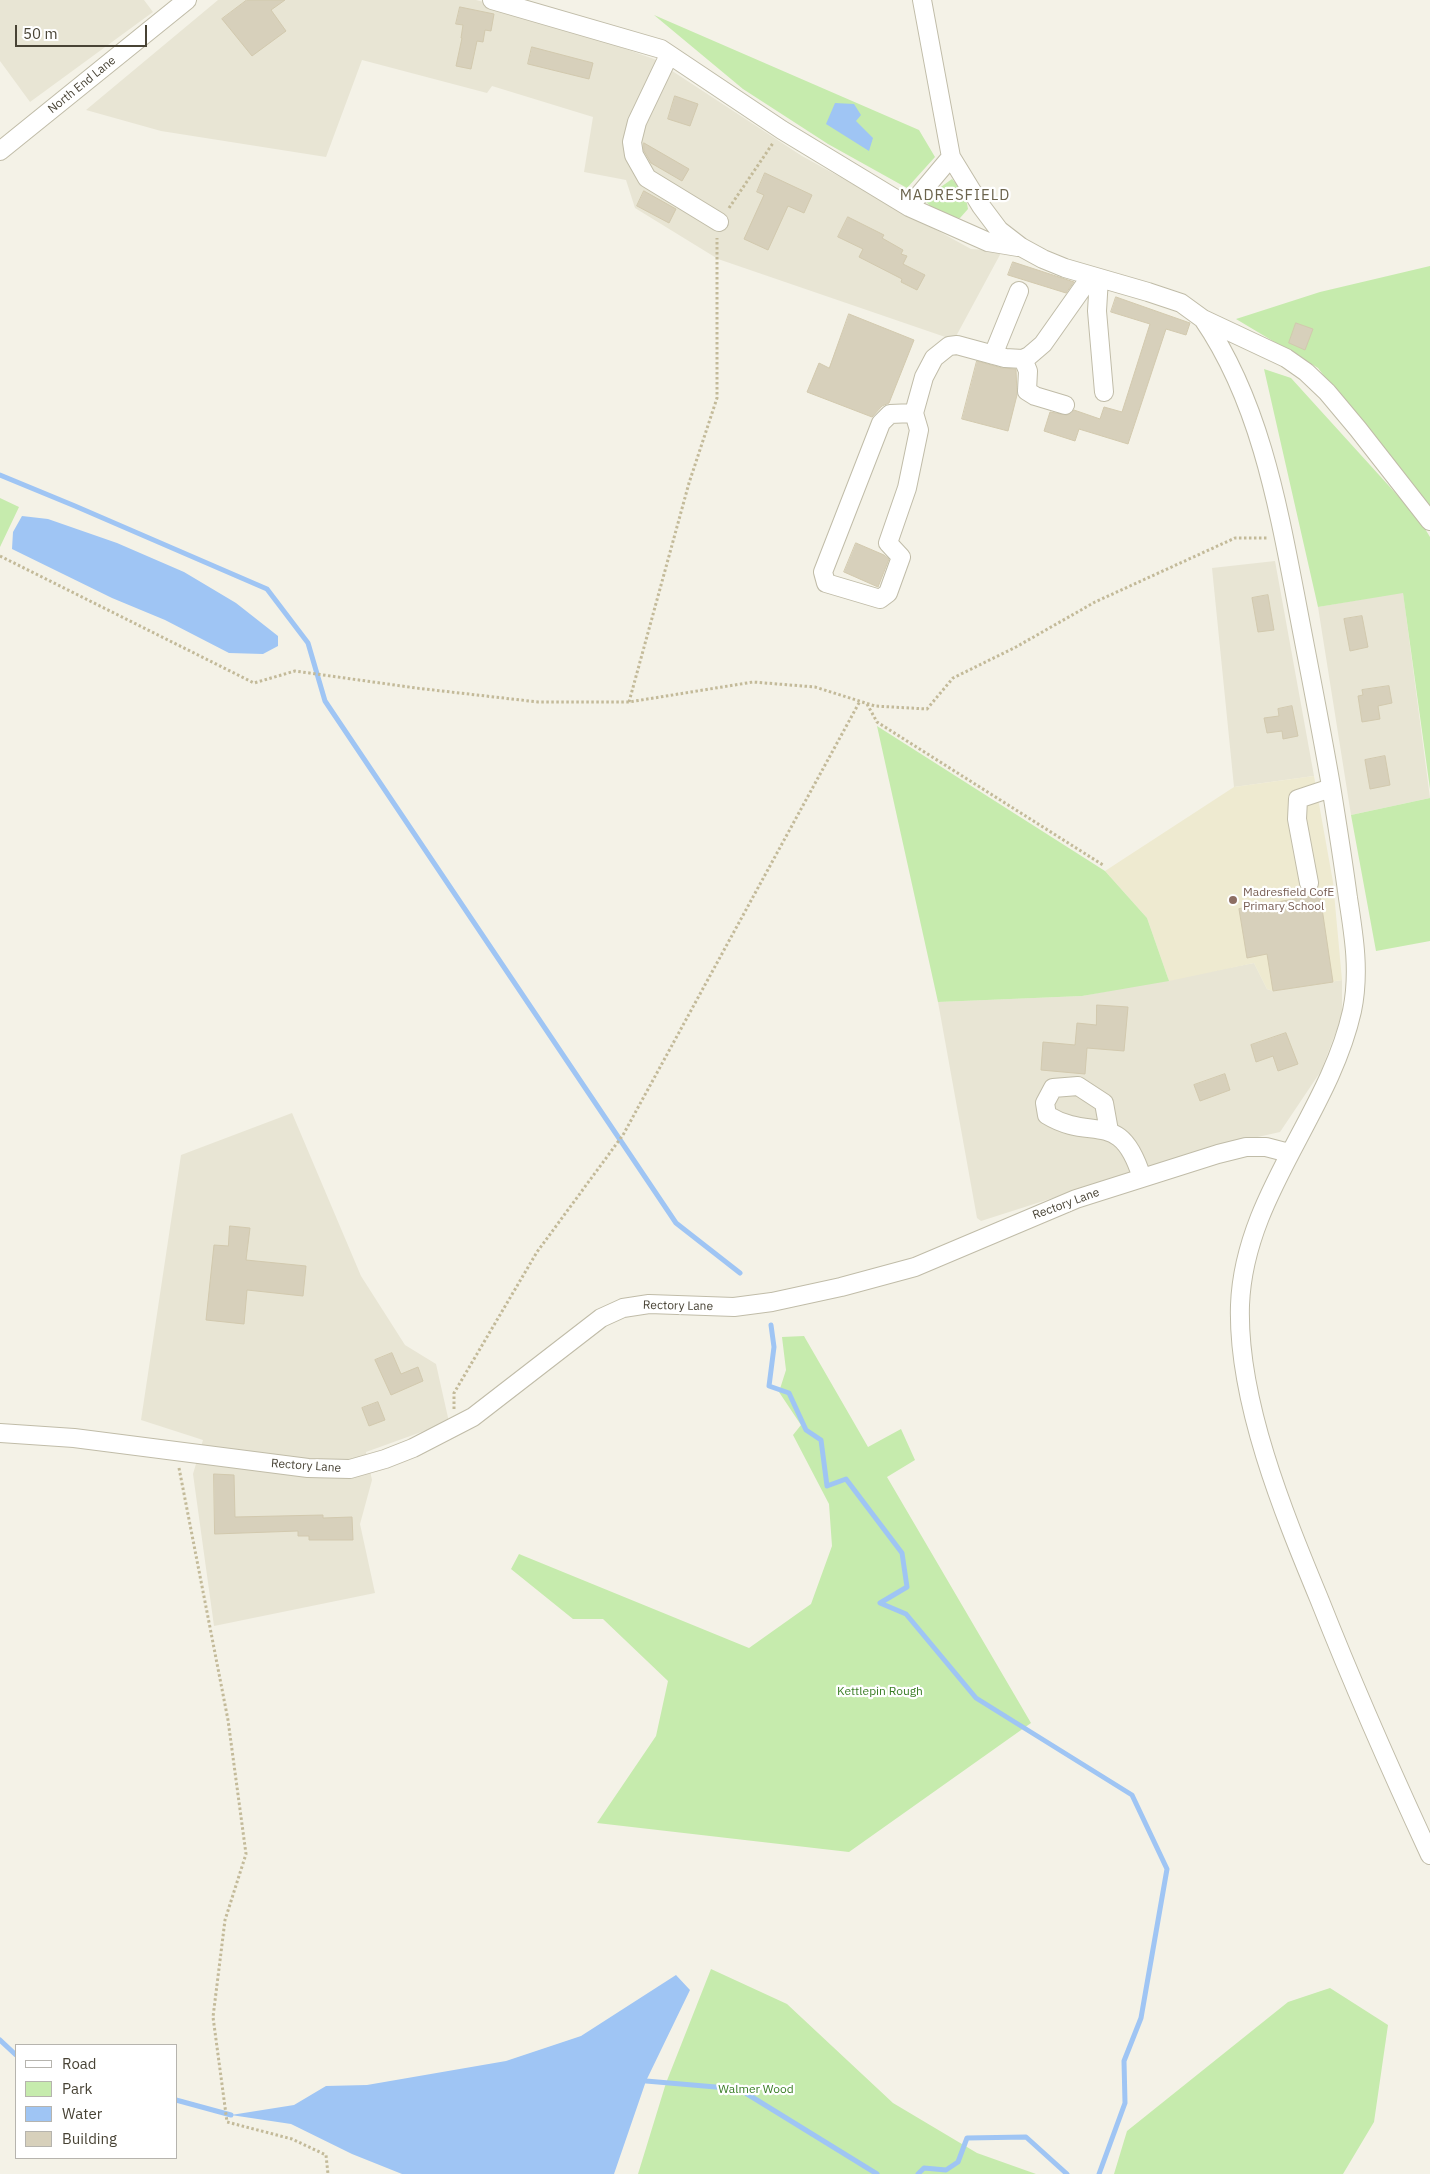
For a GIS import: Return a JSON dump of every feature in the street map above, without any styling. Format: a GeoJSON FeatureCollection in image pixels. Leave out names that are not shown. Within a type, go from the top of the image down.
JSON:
{"type":"FeatureCollection","features":[{"type":"Feature","properties":{"kind":"street","name":"North End Lane"},"geometry":{"type":"LineString","coordinates":[[0,151],[187,0]]}},
{"type":"Feature","properties":{"kind":"street"},"geometry":{"type":"LineString","coordinates":[[492,0],[661,49],[782,130],[910,207],[988,242],[1020,247]]}},
{"type":"Feature","properties":{"kind":"street"},"geometry":{"type":"LineString","coordinates":[[922,0],[952,157],[999,230],[1020,247],[1042,259],[1181,304],[1203,319],[1286,358],[1306,372],[1327,392],[1430,521]]}},
{"type":"Feature","properties":{"kind":"street"},"geometry":{"type":"LineString","coordinates":[[669,55],[637,122],[632,142],[634,155],[647,178],[719,222]]}},
{"type":"Feature","properties":{"kind":"street"},"geometry":{"type":"LineString","coordinates":[[910,207],[952,157]]}},
{"type":"Feature","properties":{"kind":"street"},"geometry":{"type":"LineString","coordinates":[[914,413],[890,414],[881,423],[823,572],[826,583],[880,600],[888,593],[902,557],[888,543],[906,488],[918,430],[914,413],[924,377],[940,353],[949,346],[958,344],[1005,358],[1023,359],[1030,356],[1043,344],[1095,277]]}},
{"type":"Feature","properties":{"kind":"street"},"geometry":{"type":"LineString","coordinates":[[1095,277],[1104,392]]}},
{"type":"Feature","properties":{"kind":"street"},"geometry":{"type":"LineString","coordinates":[[994,355],[1018,291]]}},
{"type":"Feature","properties":{"kind":"street"},"geometry":{"type":"LineString","coordinates":[[1203,319],[1231,364],[1250,414],[1269,476],[1284,538],[1331,788],[1355,948],[1355,988],[1341,1050],[1263,1209],[1247,1255],[1243,1279],[1241,1329],[1250,1390],[1274,1479],[1309,1574],[1339,1649],[1430,1855]]}},
{"type":"Feature","properties":{"kind":"street"},"geometry":{"type":"LineString","coordinates":[[1023,359],[1028,370],[1027,391],[1034,396],[1065,405]]}},
{"type":"Feature","properties":{"kind":"street"},"geometry":{"type":"LineString","coordinates":[[1309,882],[1297,819],[1298,799],[1331,788]]}},
{"type":"Feature","properties":{"kind":"street"},"geometry":{"type":"LineString","coordinates":[[1110,1131],[1126,1141],[1136,1159],[1142,1178]]}},
{"type":"Feature","properties":{"kind":"street","name":"Rectory Lane"},"geometry":{"type":"LineString","coordinates":[[0,1432],[74,1438],[289,1466],[350,1469],[385,1459],[413,1448],[473,1417],[601,1318],[623,1308],[649,1304],[734,1307],[772,1302],[841,1287],[915,1267],[1044,1211],[1142,1178],[1246,1147],[1266,1147],[1289,1154]]}},
{"type":"Feature","properties":{"kind":"path"},"geometry":{"type":"LineString","coordinates":[[629,702],[689,483],[717,398],[718,259],[716,225],[782,130]]}},
{"type":"Feature","properties":{"kind":"path"},"geometry":{"type":"LineString","coordinates":[[0,556],[254,683],[295,671],[416,688],[538,702],[629,702],[752,682],[815,687],[876,706],[927,709],[953,678],[1016,647],[1095,602],[1235,538],[1284,538]]}},
{"type":"Feature","properties":{"kind":"path"},"geometry":{"type":"LineString","coordinates":[[454,1427],[454,1393],[537,1252],[623,1135],[860,701]]}},
{"type":"Feature","properties":{"kind":"path"},"geometry":{"type":"LineString","coordinates":[[867,704],[877,722],[1103,865]]}},
{"type":"Feature","properties":{"kind":"path"},"geometry":{"type":"LineString","coordinates":[[176,1451],[228,1720],[246,1854],[225,1920],[213,2017],[227,2122],[292,2139],[326,2155],[328,2174]]}},
{"type":"Feature","properties":{"kind":"shaded area"},"geometry":{"type":"Polygon","coordinates":[[[0,0],[144,0],[153,12],[30,102],[0,61],[0,0]]]}},
{"type":"Feature","properties":{"kind":"shaded area"},"geometry":{"type":"Polygon","coordinates":[[[218,0],[476,0],[516,10],[654,59],[802,156],[971,249],[1002,251],[954,340],[718,259],[635,208],[626,180],[584,172],[593,117],[492,86],[487,93],[362,60],[326,157],[161,131],[86,110],[218,0]]]}},
{"type":"Feature","properties":{"kind":"shaded area"},"geometry":{"type":"Polygon","coordinates":[[[1275,561],[1314,776],[1234,787],[1212,568],[1275,561]]]}},
{"type":"Feature","properties":{"kind":"shaded area"},"geometry":{"type":"Polygon","coordinates":[[[1403,592],[1430,798],[1351,815],[1318,607],[1403,592]]]}},
{"type":"Feature","properties":{"kind":"shaded area","name":"Madresfield CofE Primary School"},"geometry":{"type":"Polygon","coordinates":[[[1314,776],[1333,882],[1342,980],[1273,991],[1267,989],[1254,963],[1169,981],[1147,918],[1105,871],[1234,787],[1314,776]]]}},
{"type":"Feature","properties":{"kind":"shaded area"},"geometry":{"type":"Polygon","coordinates":[[[1254,963],[1267,989],[1273,991],[1342,980],[1342,1016],[1321,1071],[1280,1132],[1209,1148],[981,1221],[977,1218],[938,1002],[1082,996],[1254,963]]]}},
{"type":"Feature","properties":{"kind":"shaded area"},"geometry":{"type":"Polygon","coordinates":[[[292,1113],[361,1276],[405,1345],[436,1364],[449,1422],[366,1452],[372,1480],[360,1524],[375,1593],[214,1626],[193,1474],[203,1440],[141,1420],[181,1155],[292,1113]]]}},
{"type":"Feature","properties":{"kind":"green space"},"geometry":{"type":"Polygon","coordinates":[[[654,15],[919,130],[935,157],[907,188],[828,144],[743,89],[654,15]]]}},
{"type":"Feature","properties":{"kind":"green space"},"geometry":{"type":"Polygon","coordinates":[[[952,179],[965,193],[968,209],[960,218],[941,214],[926,202],[938,189],[952,179]]]}},
{"type":"Feature","properties":{"kind":"green space"},"geometry":{"type":"Polygon","coordinates":[[[1430,266],[1430,515],[1318,368],[1236,319],[1320,292],[1430,266]]]}},
{"type":"Feature","properties":{"kind":"green space"},"geometry":{"type":"Polygon","coordinates":[[[1264,369],[1291,378],[1419,519],[1430,537],[1430,789],[1403,593],[1318,607],[1264,369]]]}},
{"type":"Feature","properties":{"kind":"green space"},"geometry":{"type":"Polygon","coordinates":[[[0,498],[19,507],[0,547],[0,498]]]}},
{"type":"Feature","properties":{"kind":"green space"},"geometry":{"type":"Polygon","coordinates":[[[877,726],[1105,871],[1147,918],[1169,981],[1082,996],[938,1002],[877,726]]]}},
{"type":"Feature","properties":{"kind":"green space"},"geometry":{"type":"Polygon","coordinates":[[[1430,798],[1430,941],[1376,951],[1351,815],[1430,798]]]}},
{"type":"Feature","properties":{"kind":"green space","name":"Kettlepin Rough"},"geometry":{"type":"Polygon","coordinates":[[[804,1336],[868,1447],[901,1429],[915,1460],[887,1477],[1031,1723],[849,1852],[597,1823],[656,1736],[668,1681],[603,1619],[573,1619],[511,1569],[519,1554],[749,1648],[811,1604],[832,1546],[829,1504],[793,1435],[801,1425],[779,1392],[786,1370],[782,1337],[804,1336]]]}},
{"type":"Feature","properties":{"kind":"green space","name":"Walmer Wood"},"geometry":{"type":"Polygon","coordinates":[[[711,1969],[787,2004],[893,2103],[977,2153],[1036,2174],[638,2174],[666,2083],[711,1969]]]}},
{"type":"Feature","properties":{"kind":"green space"},"geometry":{"type":"Polygon","coordinates":[[[1330,1988],[1388,2025],[1374,2122],[1343,2174],[1114,2174],[1127,2131],[1288,2002],[1330,1988]]]}},
{"type":"Feature","properties":{"kind":"water"},"geometry":{"type":"Polygon","coordinates":[[[835,103],[854,104],[861,115],[856,121],[873,138],[869,151],[826,124],[835,103]]]}},
{"type":"Feature","properties":{"kind":"water"},"geometry":{"type":"Polygon","coordinates":[[[22,516],[48,519],[117,543],[184,572],[236,603],[278,636],[278,646],[263,654],[229,653],[165,620],[112,598],[12,549],[13,532],[22,516]]]}},
{"type":"Feature","properties":{"kind":"water"},"geometry":{"type":"Polygon","coordinates":[[[676,1975],[690,1990],[646,2081],[614,2174],[402,2174],[352,2154],[291,2124],[231,2115],[294,2105],[326,2086],[367,2085],[506,2061],[581,2036],[676,1975]]]}},
{"type":"Feature","properties":{"kind":"building"},"geometry":{"type":"Polygon","coordinates":[[[247,0],[285,0],[271,10],[286,31],[252,56],[222,19],[247,0]]]}},
{"type":"Feature","properties":{"kind":"building"},"geometry":{"type":"Polygon","coordinates":[[[460,7],[494,14],[491,31],[485,30],[483,42],[477,41],[471,69],[456,66],[463,25],[456,24],[460,7]]]}},
{"type":"Feature","properties":{"kind":"building"},"geometry":{"type":"Polygon","coordinates":[[[532,47],[593,63],[589,79],[528,64],[532,47]]]}},
{"type":"Feature","properties":{"kind":"building"},"geometry":{"type":"Polygon","coordinates":[[[675,96],[698,104],[690,126],[668,119],[675,96]]]}},
{"type":"Feature","properties":{"kind":"building"},"geometry":{"type":"Polygon","coordinates":[[[644,143],[689,169],[682,181],[651,163],[644,151],[644,143]]]}},
{"type":"Feature","properties":{"kind":"building"},"geometry":{"type":"Polygon","coordinates":[[[765,173],[812,195],[804,213],[788,206],[768,250],[744,239],[764,195],[757,192],[765,173]]]}},
{"type":"Feature","properties":{"kind":"building"},"geometry":{"type":"Polygon","coordinates":[[[644,191],[676,209],[669,223],[637,206],[644,191]]]}},
{"type":"Feature","properties":{"kind":"building"},"geometry":{"type":"Polygon","coordinates":[[[848,217],[884,235],[882,238],[903,250],[901,254],[907,256],[903,264],[925,275],[917,290],[901,282],[902,279],[859,257],[863,249],[838,237],[848,217]]]}},
{"type":"Feature","properties":{"kind":"building"},"geometry":{"type":"Polygon","coordinates":[[[1013,262],[1074,282],[1066,293],[1008,275],[1013,262]]]}},
{"type":"Feature","properties":{"kind":"building"},"geometry":{"type":"Polygon","coordinates":[[[1116,297],[1190,323],[1186,335],[1166,329],[1128,444],[1079,429],[1075,441],[1044,431],[1050,412],[1067,415],[1074,410],[1100,419],[1104,407],[1122,412],[1150,324],[1111,312],[1116,297]]]}},
{"type":"Feature","properties":{"kind":"building"},"geometry":{"type":"Polygon","coordinates":[[[849,314],[914,340],[889,403],[882,406],[872,417],[807,392],[819,363],[829,368],[849,314]]]}},
{"type":"Feature","properties":{"kind":"building"},"geometry":{"type":"Polygon","coordinates":[[[1296,323],[1313,329],[1305,350],[1289,343],[1296,323]]]}},
{"type":"Feature","properties":{"kind":"building"},"geometry":{"type":"Polygon","coordinates":[[[977,361],[1002,368],[1016,369],[1017,395],[1008,431],[962,419],[977,361]]]}},
{"type":"Feature","properties":{"kind":"building"},"geometry":{"type":"Polygon","coordinates":[[[856,543],[889,559],[878,587],[844,572],[856,543]]]}},
{"type":"Feature","properties":{"kind":"building"},"geometry":{"type":"Polygon","coordinates":[[[1268,595],[1274,630],[1258,632],[1252,598],[1268,595]]]}},
{"type":"Feature","properties":{"kind":"building"},"geometry":{"type":"Polygon","coordinates":[[[1362,616],[1368,647],[1350,651],[1344,619],[1362,616]]]}},
{"type":"Feature","properties":{"kind":"building"},"geometry":{"type":"Polygon","coordinates":[[[1389,686],[1392,703],[1378,706],[1380,719],[1362,722],[1358,696],[1363,695],[1362,690],[1389,686]]]}},
{"type":"Feature","properties":{"kind":"building"},"geometry":{"type":"Polygon","coordinates":[[[1292,706],[1298,736],[1283,739],[1282,731],[1267,733],[1264,718],[1279,716],[1278,709],[1292,706]]]}},
{"type":"Feature","properties":{"kind":"building"},"geometry":{"type":"Polygon","coordinates":[[[1385,756],[1390,785],[1370,789],[1365,760],[1385,756]]]}},
{"type":"Feature","properties":{"kind":"building"},"geometry":{"type":"Polygon","coordinates":[[[1320,895],[1333,982],[1273,991],[1267,954],[1247,958],[1239,909],[1320,895]]]}},
{"type":"Feature","properties":{"kind":"building"},"geometry":{"type":"Polygon","coordinates":[[[1097,1005],[1128,1007],[1124,1051],[1087,1048],[1085,1074],[1041,1070],[1043,1042],[1075,1045],[1077,1023],[1096,1025],[1097,1005]]]}},
{"type":"Feature","properties":{"kind":"building"},"geometry":{"type":"Polygon","coordinates":[[[1286,1033],[1298,1064],[1278,1071],[1273,1056],[1256,1062],[1251,1045],[1286,1033]]]}},
{"type":"Feature","properties":{"kind":"building"},"geometry":{"type":"Polygon","coordinates":[[[1225,1074],[1230,1090],[1200,1101],[1194,1085],[1225,1074]]]}},
{"type":"Feature","properties":{"kind":"building"},"geometry":{"type":"Polygon","coordinates":[[[230,1226],[250,1228],[246,1260],[306,1266],[303,1296],[247,1290],[244,1324],[206,1320],[214,1245],[228,1246],[230,1226]]]}},
{"type":"Feature","properties":{"kind":"building"},"geometry":{"type":"Polygon","coordinates":[[[392,1353],[401,1374],[418,1367],[423,1381],[391,1395],[375,1360],[392,1353]]]}},
{"type":"Feature","properties":{"kind":"building"},"geometry":{"type":"Polygon","coordinates":[[[378,1402],[385,1420],[369,1426],[362,1408],[378,1402]]]}},
{"type":"Feature","properties":{"kind":"building"},"geometry":{"type":"Polygon","coordinates":[[[214,1474],[234,1475],[235,1517],[323,1515],[323,1518],[352,1517],[353,1540],[309,1540],[309,1536],[298,1536],[298,1531],[215,1534],[214,1474]]]}},
{"type":"Feature","properties":{"kind":"waterway"},"geometry":{"type":"LineString","coordinates":[[0,475],[267,589],[308,643],[325,701],[676,1223],[740,1273]]}},
{"type":"Feature","properties":{"kind":"waterway"},"geometry":{"type":"LineString","coordinates":[[771,1325],[774,1347],[769,1386],[789,1393],[806,1430],[821,1440],[827,1486],[846,1479],[902,1553],[907,1587],[880,1603],[906,1614],[976,1698],[1132,1795],[1167,1869],[1141,2018],[1124,2061],[1125,2103],[1099,2174]]}},
{"type":"Feature","properties":{"kind":"waterway"},"geometry":{"type":"LineString","coordinates":[[0,2040],[15,2054]]}},
{"type":"Feature","properties":{"kind":"waterway"},"geometry":{"type":"LineString","coordinates":[[646,2081],[739,2089],[877,2174]]}},
{"type":"Feature","properties":{"kind":"waterway"},"geometry":{"type":"LineString","coordinates":[[178,2101],[231,2115]]}},
{"type":"Feature","properties":{"kind":"waterway"},"geometry":{"type":"LineString","coordinates":[[918,2174],[924,2168],[946,2170],[958,2162],[967,2138],[1026,2137],[1067,2174]]}},
{"type":"Feature","properties":{"kind":"place","name":"Madresfield CofE Primary School"},"geometry":{"type":"Point","coordinates":[1233,900]}},
{"type":"Feature","properties":{"kind":"district","name":"MADRESFIELD"},"geometry":{"type":"Point","coordinates":[955,196]}}]}
